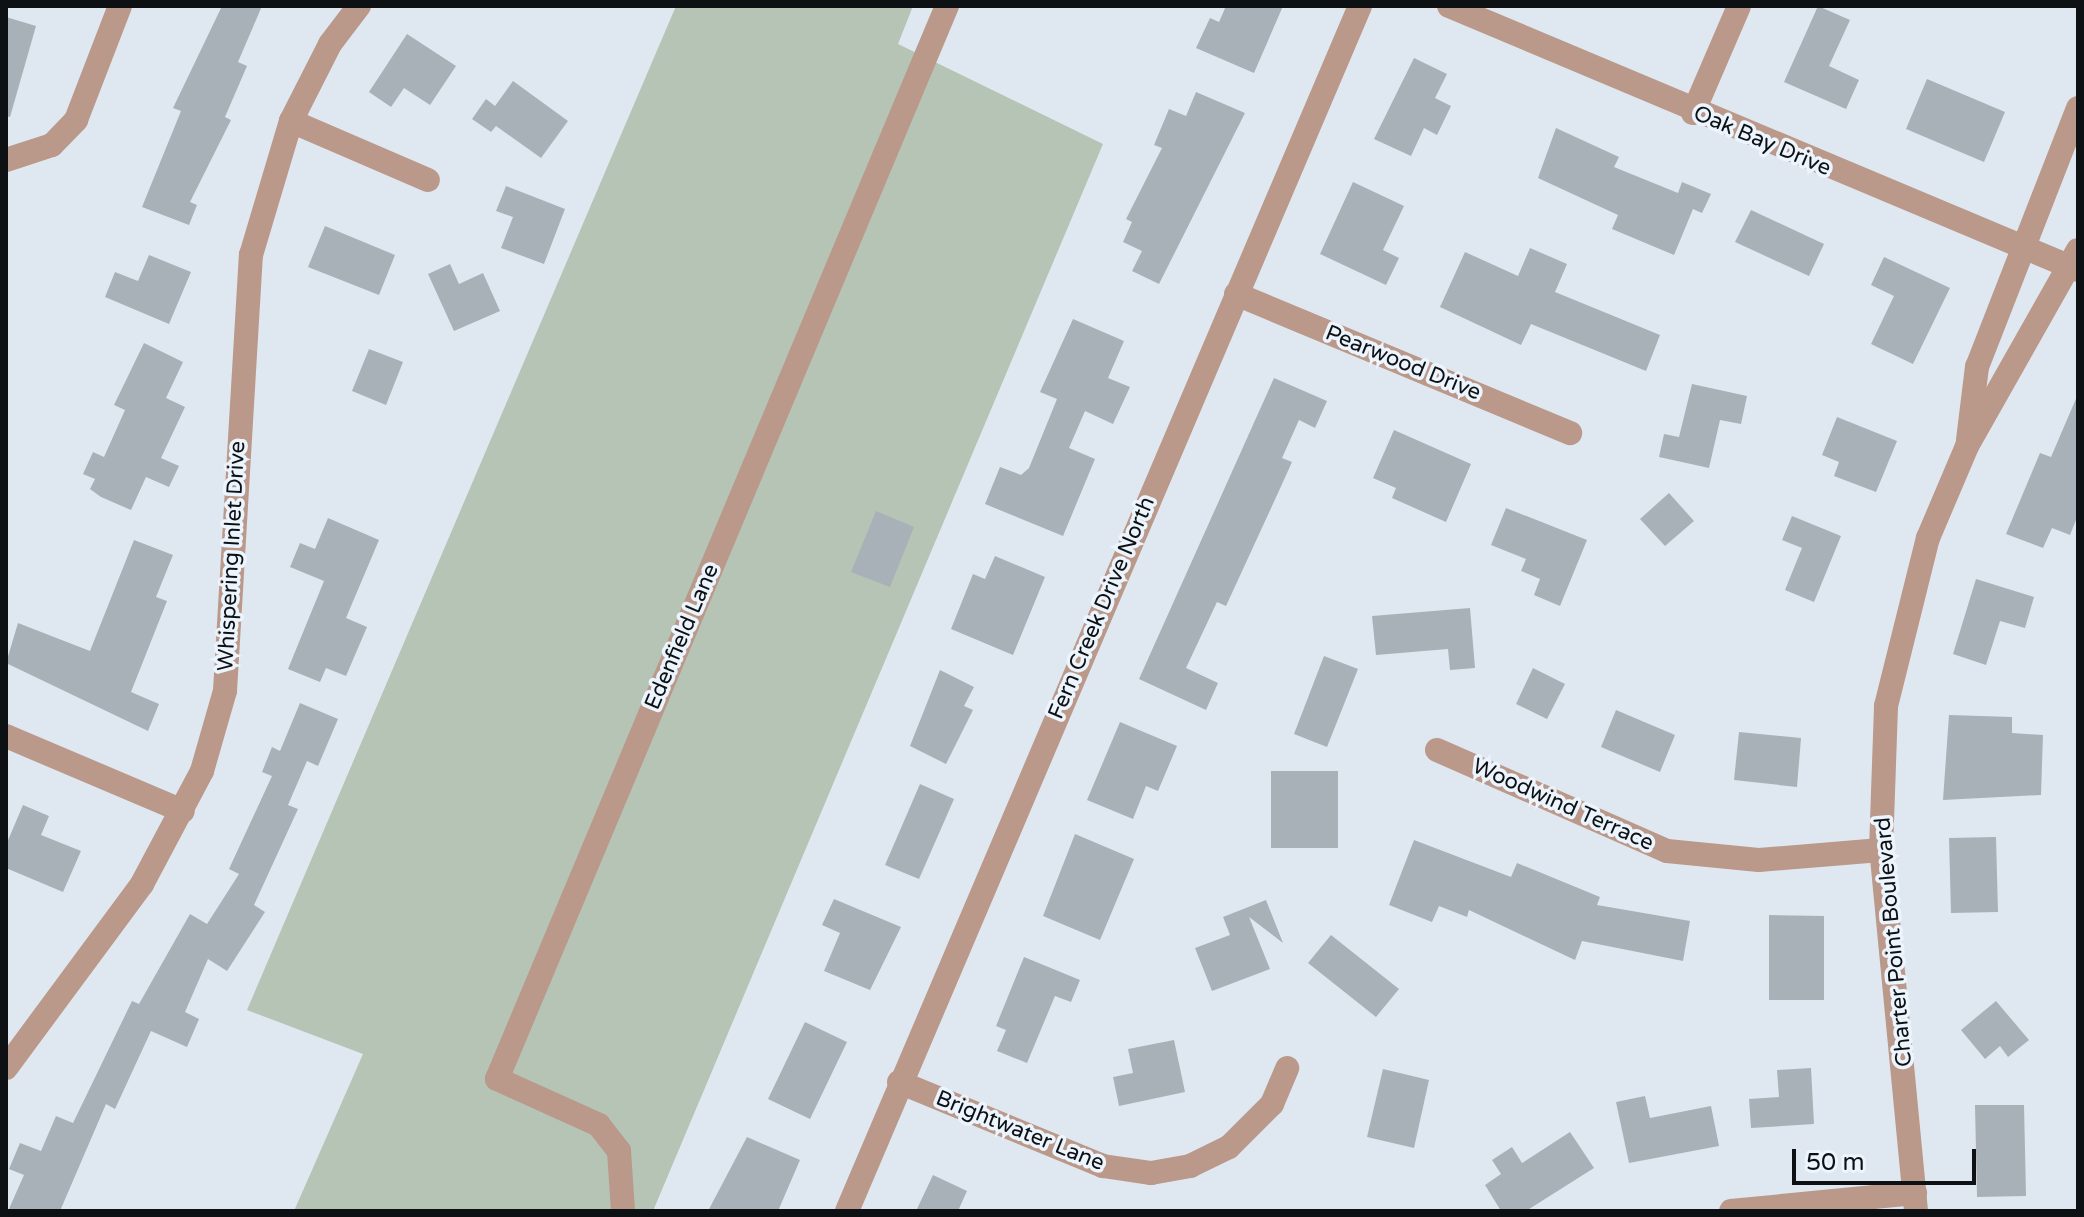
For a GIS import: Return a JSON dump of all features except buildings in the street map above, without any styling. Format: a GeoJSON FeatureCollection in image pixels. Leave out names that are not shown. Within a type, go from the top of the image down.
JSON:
{"type":"FeatureCollection","features":[{"type":"Feature","properties":{"kind":"street"},"geometry":{"type":"LineString","coordinates":[[6,160],[52,145],[76,120],[120,6]]}},
{"type":"Feature","properties":{"kind":"street","name":"Whispering Inlet Drive"},"geometry":{"type":"LineString","coordinates":[[6,1068],[142,884],[183,811],[225,691],[251,255],[291,121],[330,44],[359,6]]}},
{"type":"Feature","properties":{"kind":"street","name":"Edenfield Lane"},"geometry":{"type":"LineString","coordinates":[[623,1211],[619,1151],[599,1125],[497,1079],[947,6]]}},
{"type":"Feature","properties":{"kind":"street","name":"Fern Creek Drive North"},"geometry":{"type":"LineString","coordinates":[[847,1211],[899,1082],[1360,6]]}},
{"type":"Feature","properties":{"kind":"street","name":"Oak Bay Drive"},"geometry":{"type":"LineString","coordinates":[[1449,6],[1693,113],[2018,246],[2075,263]]}},
{"type":"Feature","properties":{"kind":"street"},"geometry":{"type":"LineString","coordinates":[[1693,113],[1739,6]]}},
{"type":"Feature","properties":{"kind":"street","name":"Charter Point Boulevard"},"geometry":{"type":"LineString","coordinates":[[1967,446],[1977,367],[2018,246],[2078,108]]}},
{"type":"Feature","properties":{"kind":"street"},"geometry":{"type":"LineString","coordinates":[[291,121],[428,180]]}},
{"type":"Feature","properties":{"kind":"street","name":"Charter Point Boulevard"},"geometry":{"type":"LineString","coordinates":[[1916,1202],[1881,850],[1886,706],[1908,598],[1967,446],[2075,263]]}},
{"type":"Feature","properties":{"kind":"street","name":"Pearwood Drive"},"geometry":{"type":"LineString","coordinates":[[1236,294],[1570,433]]}},
{"type":"Feature","properties":{"kind":"street"},"geometry":{"type":"LineString","coordinates":[[6,736],[183,811]]}},
{"type":"Feature","properties":{"kind":"street","name":"Woodwind Terrace"},"geometry":{"type":"LineString","coordinates":[[1437,750],[1667,851],[1759,860],[1881,850]]}},
{"type":"Feature","properties":{"kind":"street","name":"Brightwater Lane"},"geometry":{"type":"LineString","coordinates":[[899,1082],[1103,1166],[1151,1173],[1190,1166],[1229,1147],[1272,1104],[1287,1068]]}},
{"type":"Feature","properties":{"kind":"street"},"geometry":{"type":"LineString","coordinates":[[1731,1211],[1916,1202]]}},
{"type":"Feature","properties":{"kind":"green space"},"geometry":{"type":"Polygon","coordinates":[[[676,6],[913,6],[898,44],[1103,144],[653,1211],[294,1211],[363,1054],[247,1010],[676,6]]]}}]}
